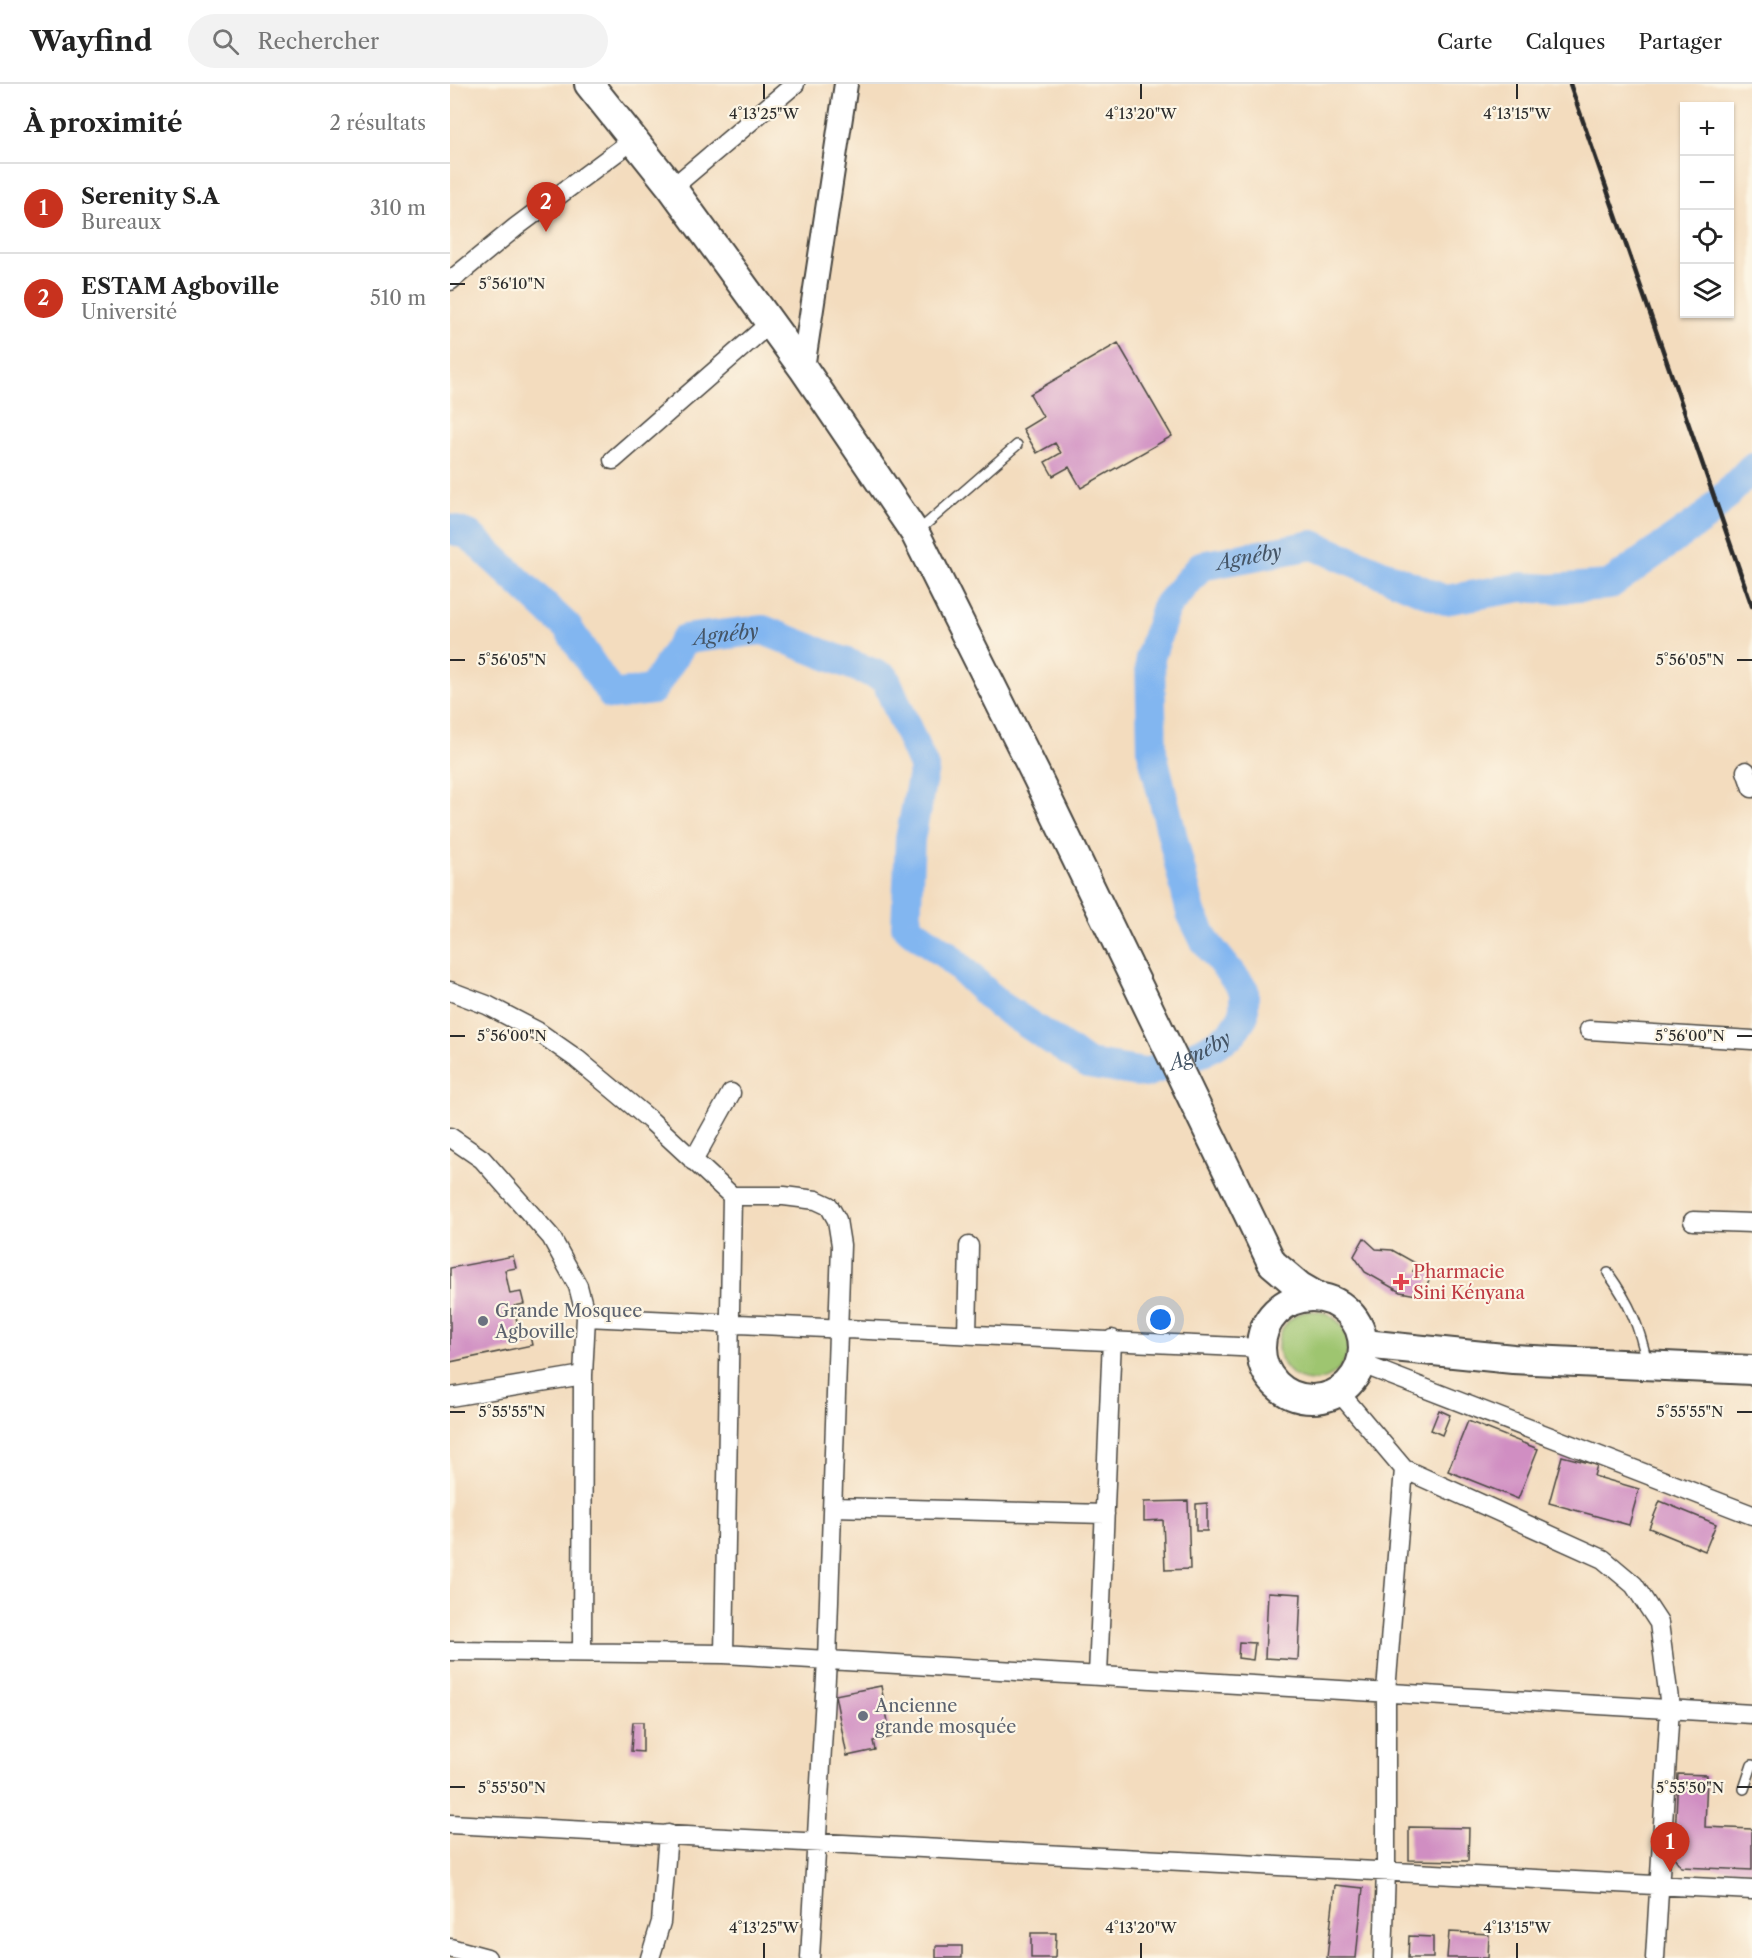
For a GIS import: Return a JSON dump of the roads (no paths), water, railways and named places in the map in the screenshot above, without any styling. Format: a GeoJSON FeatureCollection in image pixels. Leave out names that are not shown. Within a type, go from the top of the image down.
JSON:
{"type":"FeatureCollection","features":[{"type":"Feature","properties":{"kind":"main road"},"geometry":{"type":"LineString","coordinates":[[589,84],[672,188],[803,368],[915,533],[1037,777],[1272,1263],[1274,1296],[1261,1348],[1263,1363],[1270,1377],[1280,1388],[1294,1396],[1309,1400],[1325,1398],[1339,1392],[1349,1385],[1363,1354],[1359,1327],[1349,1312],[1335,1302],[1318,1297],[1292,1281],[1272,1263]]}},
{"type":"Feature","properties":{"kind":"main road"},"geometry":{"type":"LineString","coordinates":[[1269,1320],[1290,1302],[1318,1297]]}},
{"type":"Feature","properties":{"kind":"main road"},"geometry":{"type":"LineString","coordinates":[[1363,1354],[1752,1370]]}},
{"type":"Feature","properties":{"kind":"street"},"geometry":{"type":"LineString","coordinates":[[672,188],[795,84]]}},
{"type":"Feature","properties":{"kind":"street"},"geometry":{"type":"LineString","coordinates":[[803,368],[846,84]]}},
{"type":"Feature","properties":{"kind":"street"},"geometry":{"type":"LineString","coordinates":[[450,281],[516,226],[633,140]]}},
{"type":"Feature","properties":{"kind":"street"},"geometry":{"type":"LineString","coordinates":[[613,460],[770,323]]}},
{"type":"Feature","properties":{"kind":"street"},"geometry":{"type":"LineString","coordinates":[[450,991],[486,1005],[537,1031],[577,1059],[732,1196],[784,1196],[816,1200],[829,1206],[837,1220],[841,1245],[840,1328],[827,1660],[810,1958]]}},
{"type":"Feature","properties":{"kind":"street"},"geometry":{"type":"LineString","coordinates":[[1589,1030],[1752,1040]]}},
{"type":"Feature","properties":{"kind":"street"},"geometry":{"type":"LineString","coordinates":[[693,1161],[731,1093]]}},
{"type":"Feature","properties":{"kind":"street"},"geometry":{"type":"LineString","coordinates":[[450,1137],[482,1159],[551,1237],[578,1286],[586,1317],[583,1375],[582,1652]]}},
{"type":"Feature","properties":{"kind":"street"},"geometry":{"type":"LineString","coordinates":[[724,1654],[732,1196]]}},
{"type":"Feature","properties":{"kind":"street"},"geometry":{"type":"LineString","coordinates":[[1693,1221],[1752,1223]]}},
{"type":"Feature","properties":{"kind":"street"},"geometry":{"type":"LineString","coordinates":[[967,1334],[969,1245]]}},
{"type":"Feature","properties":{"kind":"street"},"geometry":{"type":"LineString","coordinates":[[586,1317],[1112,1339],[1261,1348]]}},
{"type":"Feature","properties":{"kind":"street"},"geometry":{"type":"LineString","coordinates":[[1098,1675],[1112,1339]]}},
{"type":"Feature","properties":{"kind":"street"},"geometry":{"type":"LineString","coordinates":[[1363,1354],[1752,1515]]}},
{"type":"Feature","properties":{"kind":"street"},"geometry":{"type":"LineString","coordinates":[[450,1396],[583,1375]]}},
{"type":"Feature","properties":{"kind":"street"},"geometry":{"type":"LineString","coordinates":[[1339,1392],[1404,1468],[1603,1559],[1634,1585],[1659,1623],[1670,1707],[1655,1958]]}},
{"type":"Feature","properties":{"kind":"street"},"geometry":{"type":"LineString","coordinates":[[1383,1958],[1386,1870],[1386,1691],[1404,1468]]}},
{"type":"Feature","properties":{"kind":"street"},"geometry":{"type":"LineString","coordinates":[[833,1507],[1105,1514]]}},
{"type":"Feature","properties":{"kind":"street"},"geometry":{"type":"LineString","coordinates":[[450,1651],[724,1654],[1670,1707],[1752,1714]]}},
{"type":"Feature","properties":{"kind":"street"},"geometry":{"type":"LineString","coordinates":[[450,1824],[1752,1890]]}},
{"type":"Feature","properties":{"kind":"street"},"geometry":{"type":"LineString","coordinates":[[650,1958],[661,1922],[668,1834]]}},
{"type":"Feature","properties":{"kind":"street"},"geometry":{"type":"LineString","coordinates":[[450,1948],[487,1958]]}},
{"type":"Feature","properties":{"kind":"lane"},"geometry":{"type":"LineString","coordinates":[[915,533],[1017,445]]}},
{"type":"Feature","properties":{"kind":"lane"},"geometry":{"type":"LineString","coordinates":[[1608,1273],[1627,1299],[1639,1325],[1647,1365]]}},
{"type":"Feature","properties":{"kind":"lane"},"geometry":{"type":"LineString","coordinates":[[1744,1789],[1752,1765]]}},
{"type":"Feature","properties":{"kind":"waterway","name":"Agnéby"},"geometry":{"type":"LineString","coordinates":[[450,529],[469,535],[567,627],[612,695],[652,690],[685,639],[763,630],[885,678],[924,768],[910,839],[906,926],[948,956],[998,1004],[1088,1064],[1145,1073],[1202,1052],[1231,1035],[1244,1015],[1244,990],[1205,941],[1191,913],[1152,752],[1150,658],[1166,607],[1201,566],[1313,545],[1445,600],[1522,587],[1551,589],[1609,585],[1705,517],[1752,468]]}},
{"type":"Feature","properties":{"kind":"railway"},"geometry":{"type":"LineString","coordinates":[[1570,84],[1752,606]]}},
{"type":"Feature","properties":{"kind":"place","name":"ESTAM Agboville"},"geometry":{"type":"Point","coordinates":[546,232]}},
{"type":"Feature","properties":{"kind":"place","name":"Pharmacie Sini Kényana"},"geometry":{"type":"Point","coordinates":[1401,1282]}},
{"type":"Feature","properties":{"kind":"place","name":"Grande Mosquee Agboville"},"geometry":{"type":"Point","coordinates":[483,1321]}},
{"type":"Feature","properties":{"kind":"place","name":"Ancienne grande mosquée"},"geometry":{"type":"Point","coordinates":[863,1716]}},
{"type":"Feature","properties":{"kind":"place","name":"Serenity S.A"},"geometry":{"type":"Point","coordinates":[1670,1872]}}]}
